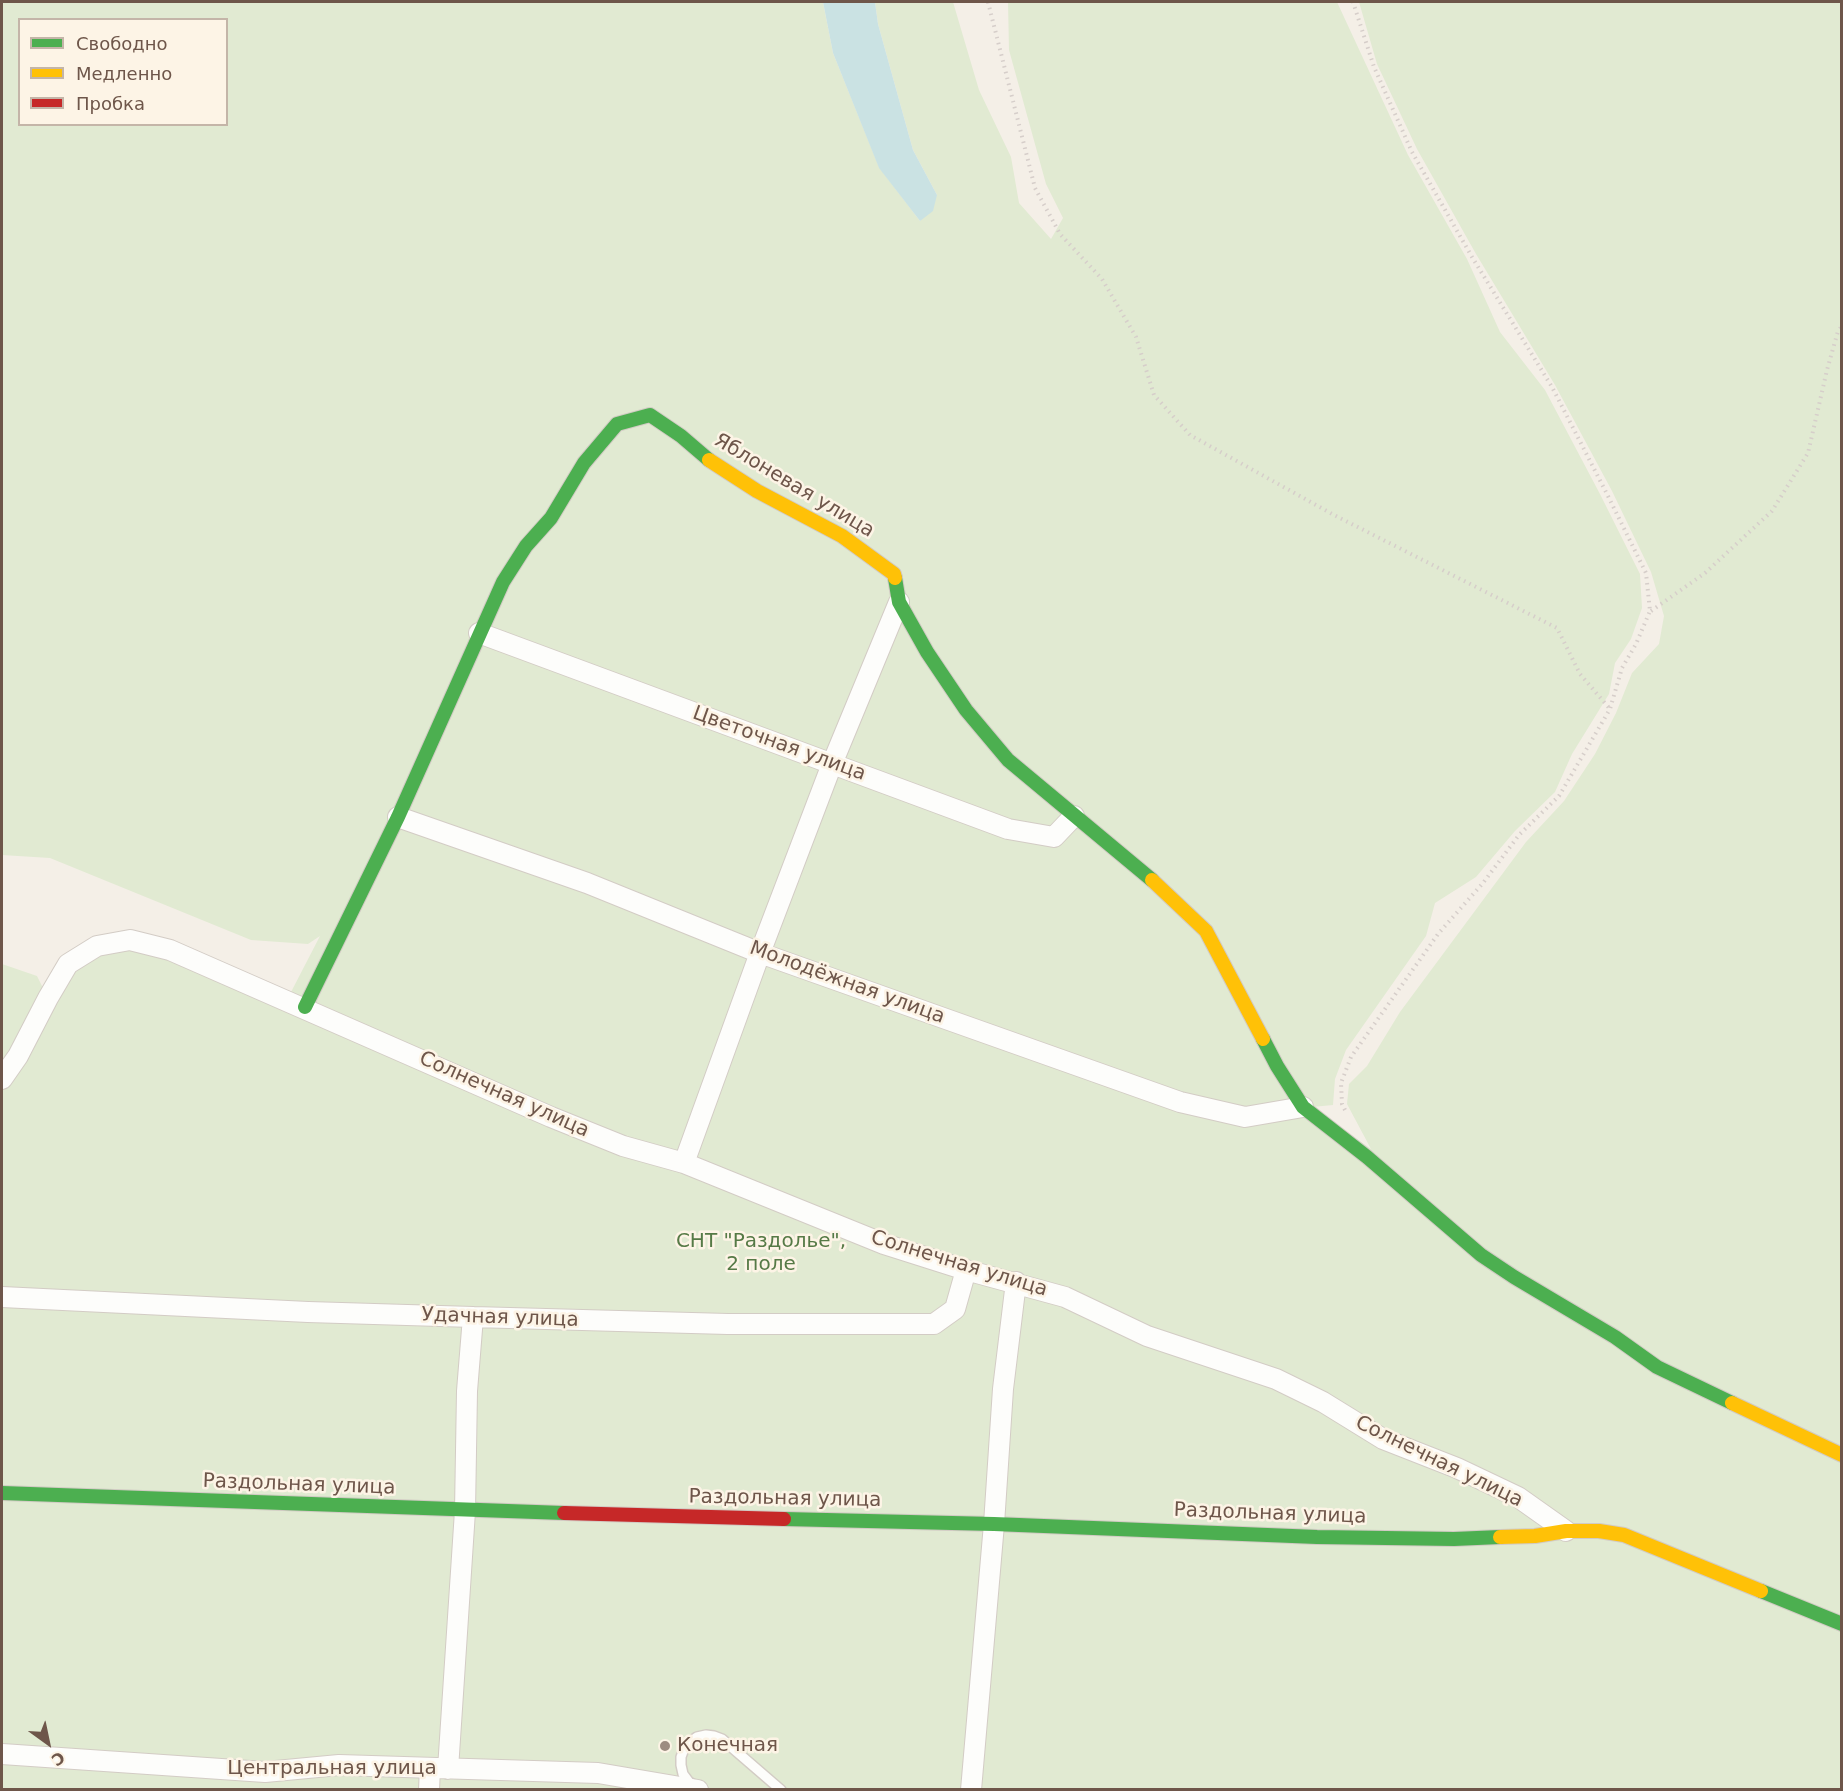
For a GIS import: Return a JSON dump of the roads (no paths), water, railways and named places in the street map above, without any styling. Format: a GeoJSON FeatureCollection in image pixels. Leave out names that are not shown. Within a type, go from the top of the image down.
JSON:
{"type":"FeatureCollection","features":[{"type":"Feature","properties":{"kind":"street","name":"Яблоневая улица"},"geometry":{"type":"LineString","coordinates":[[479,633],[503,582],[526,546],[551,518],[584,463],[617,424],[650,415],[681,436],[710,461],[748,485],[842,536],[894,574],[899,602],[927,652],[966,710],[1008,760],[1164,890],[1206,931],[1278,1066],[1303,1107]]}},
{"type":"Feature","properties":{"kind":"street"},"geometry":{"type":"LineString","coordinates":[[684,1163],[832,764],[899,602]]}},
{"type":"Feature","properties":{"kind":"street"},"geometry":{"type":"LineString","coordinates":[[305,1007],[398,817],[479,633]]}},
{"type":"Feature","properties":{"kind":"street","name":"Цветочная улица"},"geometry":{"type":"LineString","coordinates":[[479,633],[1008,829],[1054,837],[1074,816]]}},
{"type":"Feature","properties":{"kind":"street","name":"Молодёжная улица"},"geometry":{"type":"LineString","coordinates":[[398,817],[587,884],[760,953],[1180,1102],[1245,1117],[1303,1107]]}},
{"type":"Feature","properties":{"kind":"street","name":"Солнечная улица"},"geometry":{"type":"LineString","coordinates":[[2,1079],[18,1056],[68,964],[97,946],[130,940],[170,950],[622,1146],[684,1163],[884,1244],[966,1270],[1065,1297],[1147,1336],[1276,1379],[1323,1402],[1383,1439],[1457,1468],[1518,1497],[1566,1531]]}},
{"type":"Feature","properties":{"kind":"street"},"geometry":{"type":"LineString","coordinates":[[1303,1107],[1367,1156],[1481,1255],[1514,1277],[1616,1337],[1657,1367],[1842,1455]]}},
{"type":"Feature","properties":{"kind":"street","name":"Удачная улица"},"geometry":{"type":"LineString","coordinates":[[2,1297],[308,1312],[473,1317],[728,1324],[934,1324],[955,1309],[966,1270]]}},
{"type":"Feature","properties":{"kind":"street"},"geometry":{"type":"LineString","coordinates":[[971,1790],[1003,1389],[1016,1282]]}},
{"type":"Feature","properties":{"kind":"street"},"geometry":{"type":"LineString","coordinates":[[429,1790],[439,1768],[465,1511],[467,1391],[473,1317]]}},
{"type":"Feature","properties":{"kind":"street","name":"Раздольная улица"},"geometry":{"type":"LineString","coordinates":[[2,1493],[465,1511],[994,1524],[1317,1537],[1454,1539],[1535,1536],[1566,1531],[1599,1531],[1623,1535],[1842,1624]]}},
{"type":"Feature","properties":{"kind":"street","name":"Центральная улица"},"geometry":{"type":"LineString","coordinates":[[2,1754],[265,1772],[339,1765],[598,1773],[700,1790]]}},
{"type":"Feature","properties":{"kind":"lane"},"geometry":{"type":"LineString","coordinates":[[700,1790],[683,1774],[681,1757],[690,1742],[706,1735],[722,1739],[781,1790]]}},
{"type":"Feature","properties":{"kind":"water"},"geometry":{"type":"Polygon","coordinates":[[[823,2],[875,2],[878,24],[913,150],[937,195],[933,211],[920,221],[879,168],[833,53],[823,2]]]}},
{"type":"Feature","properties":{"kind":"place","name":"Конечная"},"geometry":{"type":"Point","coordinates":[665,1746]}},
{"type":"Feature","properties":{"kind":"park label","name":"СНТ \"Раздолье\", 2 поле"},"geometry":{"type":"Point","coordinates":[761,1254]}}]}
